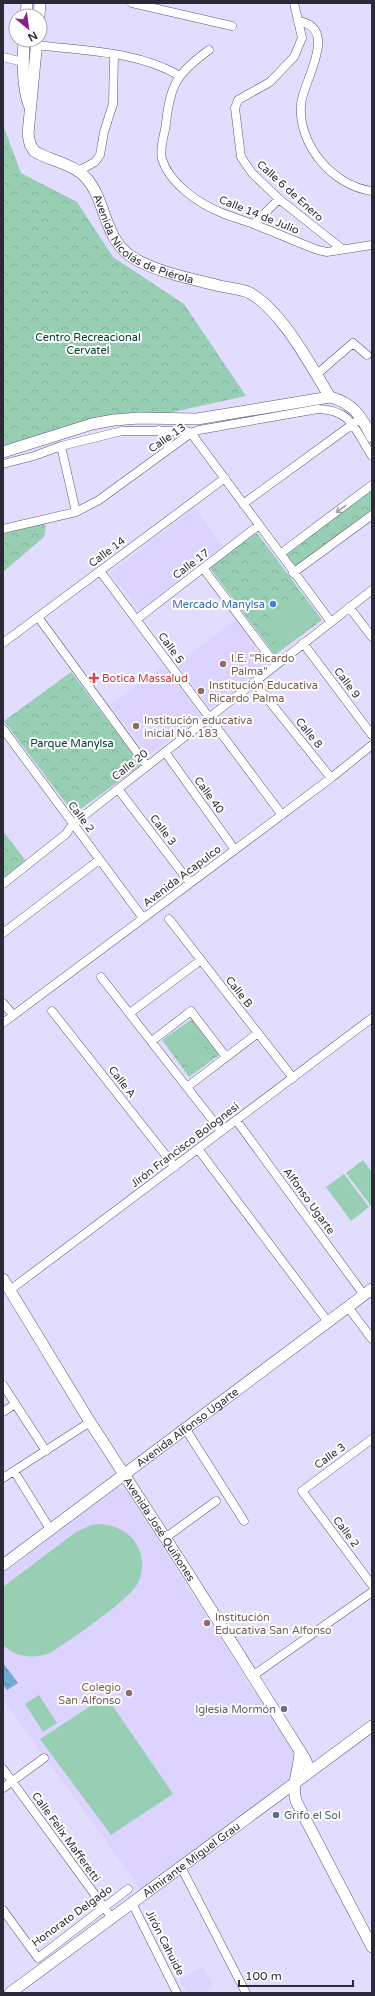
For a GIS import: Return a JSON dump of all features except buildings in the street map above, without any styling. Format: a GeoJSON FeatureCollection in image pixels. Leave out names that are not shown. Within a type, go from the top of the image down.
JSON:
{"type":"FeatureCollection","features":[{"type":"Feature","properties":{"kind":"street"},"geometry":{"type":"LineString","coordinates":[[132,3],[232,26]]}},
{"type":"Feature","properties":{"kind":"street","name":"Calle 6 de Enero"},"geometry":{"type":"LineString","coordinates":[[294,3],[302,38],[294,57],[270,82],[238,100],[234,112],[242,161],[252,173],[279,199],[342,249]]}},
{"type":"Feature","properties":{"kind":"street"},"geometry":{"type":"LineString","coordinates":[[298,21],[306,23],[313,28],[318,44],[317,55],[301,103],[302,121],[308,140],[319,160],[336,177],[352,186],[372,191]]}},
{"type":"Feature","properties":{"kind":"street"},"geometry":{"type":"LineString","coordinates":[[48,45],[126,56],[162,65],[180,76]]}},
{"type":"Feature","properties":{"kind":"street"},"geometry":{"type":"LineString","coordinates":[[24,48],[23,62],[26,97],[32,108]]}},
{"type":"Feature","properties":{"kind":"street","name":"Avenida Nicolás de Piérola"},"geometry":{"type":"LineString","coordinates":[[36,48],[32,108],[28,134],[30,144],[34,151],[78,171],[87,178],[93,188],[107,224],[118,243],[131,256],[169,273],[249,292],[276,314],[330,397]]}},
{"type":"Feature","properties":{"kind":"street","name":"Calle 14 de Julio"},"geometry":{"type":"LineString","coordinates":[[209,50],[197,59],[180,76],[172,89],[168,104],[161,152],[165,165],[174,179],[208,206],[223,214],[254,224],[318,250],[327,252],[342,249],[358,249],[372,245]]}},
{"type":"Feature","properties":{"kind":"street"},"geometry":{"type":"LineString","coordinates":[[78,171],[95,162],[100,155],[104,132],[112,104],[114,55]]}},
{"type":"Feature","properties":{"kind":"street"},"geometry":{"type":"LineString","coordinates":[[3,57],[23,62]]}},
{"type":"Feature","properties":{"kind":"street"},"geometry":{"type":"LineString","coordinates":[[254,224],[279,199]]}},
{"type":"Feature","properties":{"kind":"street"},"geometry":{"type":"LineString","coordinates":[[316,375],[353,343],[367,355]]}},
{"type":"Feature","properties":{"kind":"street"},"geometry":{"type":"LineString","coordinates":[[3,452],[92,424],[114,420],[139,418],[197,419],[330,397],[344,400],[353,409],[372,456]]}},
{"type":"Feature","properties":{"kind":"street","name":"Calle 13"},"geometry":{"type":"LineString","coordinates":[[3,529],[76,512],[100,500],[191,433],[199,430],[318,409],[332,409],[357,421]]}},
{"type":"Feature","properties":{"kind":"street"},"geometry":{"type":"LineString","coordinates":[[357,421],[372,437]]}},
{"type":"Feature","properties":{"kind":"street"},"geometry":{"type":"LineString","coordinates":[[243,504],[357,421]]}},
{"type":"Feature","properties":{"kind":"street"},"geometry":{"type":"LineString","coordinates":[[3,464],[28,458],[61,446],[122,431],[182,429],[191,433],[293,573],[331,622]]}},
{"type":"Feature","properties":{"kind":"street"},"geometry":{"type":"LineString","coordinates":[[158,430],[167,440],[168,450]]}},
{"type":"Feature","properties":{"kind":"street"},"geometry":{"type":"LineString","coordinates":[[61,446],[76,512]]}},
{"type":"Feature","properties":{"kind":"street","name":"Calle 14"},"geometry":{"type":"LineString","coordinates":[[3,643],[224,478]]}},
{"type":"Feature","properties":{"kind":"street"},"geometry":{"type":"LineString","coordinates":[[280,554],[372,485]]}},
{"type":"Feature","properties":{"kind":"street"},"geometry":{"type":"LineString","coordinates":[[293,573],[372,515]]}},
{"type":"Feature","properties":{"kind":"street","name":"Calle 17"},"geometry":{"type":"LineString","coordinates":[[136,619],[259,526]]}},
{"type":"Feature","properties":{"kind":"street"},"geometry":{"type":"LineString","coordinates":[[203,568],[276,665]]}},
{"type":"Feature","properties":{"kind":"street","name":"Calle 5"},"geometry":{"type":"LineString","coordinates":[[100,571],[282,815]]}},
{"type":"Feature","properties":{"kind":"street","name":"Calle 20"},"geometry":{"type":"LineString","coordinates":[[3,884],[66,834],[72,825],[372,590]]}},
{"type":"Feature","properties":{"kind":"street"},"geometry":{"type":"LineString","coordinates":[[349,607],[372,637]]}},
{"type":"Feature","properties":{"kind":"street"},"geometry":{"type":"LineString","coordinates":[[38,617],[147,766]]}},
{"type":"Feature","properties":{"kind":"street","name":"Calle 9"},"geometry":{"type":"LineString","coordinates":[[303,643],[372,735]]}},
{"type":"Feature","properties":{"kind":"street","name":"Calle 8"},"geometry":{"type":"LineString","coordinates":[[254,682],[331,778]]}},
{"type":"Feature","properties":{"kind":"street","name":"Calle 2"},"geometry":{"type":"LineString","coordinates":[[3,729],[72,825],[143,918]]}},
{"type":"Feature","properties":{"kind":"street","name":"Avenida Acapulco"},"geometry":{"type":"LineString","coordinates":[[3,1023],[282,815],[372,745]]}},
{"type":"Feature","properties":{"kind":"street","name":"Calle 40"},"geometry":{"type":"LineString","coordinates":[[164,752],[235,850]]}},
{"type":"Feature","properties":{"kind":"street","name":"Calle 3"},"geometry":{"type":"LineString","coordinates":[[118,789],[190,883]]}},
{"type":"Feature","properties":{"kind":"street"},"geometry":{"type":"LineString","coordinates":[[3,933],[99,860]]}},
{"type":"Feature","properties":{"kind":"street","name":"Calle B"},"geometry":{"type":"LineString","coordinates":[[169,919],[293,1078]]}},
{"type":"Feature","properties":{"kind":"street"},"geometry":{"type":"LineString","coordinates":[[130,1013],[201,960]]}},
{"type":"Feature","properties":{"kind":"street"},"geometry":{"type":"LineString","coordinates":[[101,977],[221,1131]]}},
{"type":"Feature","properties":{"kind":"street"},"geometry":{"type":"LineString","coordinates":[[3,1003],[13,1015]]}},
{"type":"Feature","properties":{"kind":"street","name":"Calle A"},"geometry":{"type":"LineString","coordinates":[[52,1012],[175,1167]]}},
{"type":"Feature","properties":{"kind":"street"},"geometry":{"type":"LineString","coordinates":[[152,1041],[191,1012],[226,1057]]}},
{"type":"Feature","properties":{"kind":"street","name":"Jirón Francisco Bolognesi"},"geometry":{"type":"LineString","coordinates":[[10,1290],[372,1018]]}},
{"type":"Feature","properties":{"kind":"street"},"geometry":{"type":"LineString","coordinates":[[187,1087],[258,1033]]}},
{"type":"Feature","properties":{"kind":"street","name":"Alfonso Ugarte"},"geometry":{"type":"LineString","coordinates":[[236,1120],[368,1292]]}},
{"type":"Feature","properties":{"kind":"street"},"geometry":{"type":"LineString","coordinates":[[198,1149],[328,1322]]}},
{"type":"Feature","properties":{"kind":"street","name":"Avenida José Quiñones"},"geometry":{"type":"LineString","coordinates":[[3,1279],[90,1422],[254,1675],[300,1751],[310,1771]]}},
{"type":"Feature","properties":{"kind":"street","name":"Avenida Alfonso Ugarte"},"geometry":{"type":"LineString","coordinates":[[4,1561],[50,1529],[368,1292]]}},
{"type":"Feature","properties":{"kind":"street"},"geometry":{"type":"LineString","coordinates":[[348,1307],[372,1339]]}},
{"type":"Feature","properties":{"kind":"street"},"geometry":{"type":"LineString","coordinates":[[3,1386],[46,1451]]}},
{"type":"Feature","properties":{"kind":"street"},"geometry":{"type":"LineString","coordinates":[[3,1412],[15,1404]]}},
{"type":"Feature","properties":{"kind":"street"},"geometry":{"type":"LineString","coordinates":[[3,1478],[90,1422]]}},
{"type":"Feature","properties":{"kind":"street"},"geometry":{"type":"LineString","coordinates":[[185,1428],[244,1520]]}},
{"type":"Feature","properties":{"kind":"street","name":"Calle 3"},"geometry":{"type":"LineString","coordinates":[[302,1491],[372,1439]]}},
{"type":"Feature","properties":{"kind":"street"},"geometry":{"type":"LineString","coordinates":[[14,1471],[50,1529]]}},
{"type":"Feature","properties":{"kind":"street","name":"Calle 2"},"geometry":{"type":"LineString","coordinates":[[302,1491],[372,1585]]}},
{"type":"Feature","properties":{"kind":"street"},"geometry":{"type":"LineString","coordinates":[[165,1538],[216,1501]]}},
{"type":"Feature","properties":{"kind":"street"},"geometry":{"type":"LineString","coordinates":[[254,1675],[372,1592]]}},
{"type":"Feature","properties":{"kind":"street","name":"Almirante Miguel Grau"},"geometry":{"type":"LineString","coordinates":[[10,1993],[372,1726]]}},
{"type":"Feature","properties":{"kind":"street"},"geometry":{"type":"LineString","coordinates":[[300,1751],[293,1792],[372,1947]]}},
{"type":"Feature","properties":{"kind":"street"},"geometry":{"type":"LineString","coordinates":[[3,1788],[44,1758]]}},
{"type":"Feature","properties":{"kind":"street","name":"Calle Felix Mafferetti"},"geometry":{"type":"LineString","coordinates":[[3,1769],[112,1918]]}},
{"type":"Feature","properties":{"kind":"street"},"geometry":{"type":"LineString","coordinates":[[180,1867],[246,1993]]}},
{"type":"Feature","properties":{"kind":"street","name":"Honorato Delgado"},"geometry":{"type":"LineString","coordinates":[[3,1910],[38,1958],[128,1889]]}},
{"type":"Feature","properties":{"kind":"street","name":"Jirón Cahuide"},"geometry":{"type":"LineString","coordinates":[[132,1903],[177,1993]]}},
{"type":"Feature","properties":{"kind":"shaded area"},"geometry":{"type":"Polygon","coordinates":[[[195,508],[223,546],[140,611],[110,573],[195,508]]]}},
{"type":"Feature","properties":{"kind":"shaded area","name":"I.E. \"Ricardo Palma\""},"geometry":{"type":"Polygon","coordinates":[[[236,620],[268,665],[211,708],[177,663],[236,620]]]}},
{"type":"Feature","properties":{"kind":"shaded area"},"geometry":{"type":"Polygon","coordinates":[[[164,666],[201,716],[149,755],[110,705],[164,666]]]}},
{"type":"Feature","properties":{"kind":"shaded area","name":"Colegio San Alfonso"},"geometry":{"type":"Polygon","coordinates":[[[115,1487],[125,1489],[244,1675],[246,1683],[250,1685],[294,1754],[293,1777],[141,1889],[3,1700],[3,1572],[115,1487]]]}},
{"type":"Feature","properties":{"kind":"shaded area"},"geometry":{"type":"Polygon","coordinates":[[[203,1967],[214,1987],[203,1993],[187,1993],[180,1979],[203,1967]]]}},
{"type":"Feature","properties":{"kind":"green space","name":"Centro Recreacional Cervatel"},"geometry":{"type":"Polygon","coordinates":[[[3,125],[21,173],[77,202],[113,257],[184,304],[246,396],[3,449],[3,125]]]}},
{"type":"Feature","properties":{"kind":"green space"},"geometry":{"type":"Polygon","coordinates":[[[372,486],[372,509],[296,566],[285,553],[372,486]]]}},
{"type":"Feature","properties":{"kind":"green space"},"geometry":{"type":"Polygon","coordinates":[[[41,523],[46,526],[44,537],[3,572],[3,534],[41,523]]]}},
{"type":"Feature","properties":{"kind":"green space"},"geometry":{"type":"Polygon","coordinates":[[[257,533],[322,620],[275,655],[210,568],[257,533]]]}},
{"type":"Feature","properties":{"kind":"green space"},"geometry":{"type":"Polygon","coordinates":[[[296,601],[311,619],[278,645],[263,626],[296,601]]]}},
{"type":"Feature","properties":{"kind":"green space","name":"Parque Manylsa"},"geometry":{"type":"Polygon","coordinates":[[[71,672],[141,765],[74,814],[4,721],[71,672]]]}},
{"type":"Feature","properties":{"kind":"green space"},"geometry":{"type":"Polygon","coordinates":[[[3,831],[26,861],[3,880],[3,831]]]}},
{"type":"Feature","properties":{"kind":"green space"},"geometry":{"type":"Polygon","coordinates":[[[192,1019],[219,1055],[189,1077],[162,1040],[192,1019]]]}},
{"type":"Feature","properties":{"kind":"green space"},"geometry":{"type":"Polygon","coordinates":[[[187,1026],[207,1052],[189,1066],[169,1040],[187,1026]]]}},
{"type":"Feature","properties":{"kind":"green space"},"geometry":{"type":"Polygon","coordinates":[[[363,1160],[372,1172],[371,1206],[346,1173],[363,1160]]]}},
{"type":"Feature","properties":{"kind":"green space"},"geometry":{"type":"Polygon","coordinates":[[[344,1174],[369,1207],[351,1221],[326,1187],[344,1174]]]}},
{"type":"Feature","properties":{"kind":"green space"},"geometry":{"type":"Polygon","coordinates":[[[99,1524],[116,1527],[126,1532],[137,1545],[141,1555],[142,1571],[136,1586],[110,1611],[50,1653],[31,1657],[14,1653],[8,1649],[3,1645],[3,1587],[76,1532],[91,1525],[99,1524]]]}},
{"type":"Feature","properties":{"kind":"green space"},"geometry":{"type":"Polygon","coordinates":[[[39,1695],[57,1723],[43,1732],[25,1704],[39,1695]]]}},
{"type":"Feature","properties":{"kind":"green space"},"geometry":{"type":"Polygon","coordinates":[[[106,1696],[173,1794],[111,1835],[40,1739],[106,1696]]]}},
{"type":"Feature","properties":{"kind":"water"},"geometry":{"type":"Polygon","coordinates":[[[3,1663],[18,1683],[7,1690],[3,1685],[3,1663]]]}},
{"type":"Feature","properties":{"kind":"place","name":"Mercado Manylsa"},"geometry":{"type":"Point","coordinates":[273,604]}},
{"type":"Feature","properties":{"kind":"place","name":"I.E. \"Ricardo Palma\""},"geometry":{"type":"Point","coordinates":[223,664]}},
{"type":"Feature","properties":{"kind":"place","name":"Botica Massalud"},"geometry":{"type":"Point","coordinates":[94,678]}},
{"type":"Feature","properties":{"kind":"place","name":"Institución Educativa Ricardo Palma"},"geometry":{"type":"Point","coordinates":[201,691]}},
{"type":"Feature","properties":{"kind":"place","name":"Institución educativa inicial No. 183"},"geometry":{"type":"Point","coordinates":[136,726]}},
{"type":"Feature","properties":{"kind":"place","name":"Institución Educativa San Alfonso"},"geometry":{"type":"Point","coordinates":[207,1623]}},
{"type":"Feature","properties":{"kind":"place","name":"Colegio San Alfonso"},"geometry":{"type":"Point","coordinates":[129,1693]}},
{"type":"Feature","properties":{"kind":"place","name":"Iglesia Mormón"},"geometry":{"type":"Point","coordinates":[284,1709]}},
{"type":"Feature","properties":{"kind":"place","name":"Grifo el Sol"},"geometry":{"type":"Point","coordinates":[276,1815]}}]}
